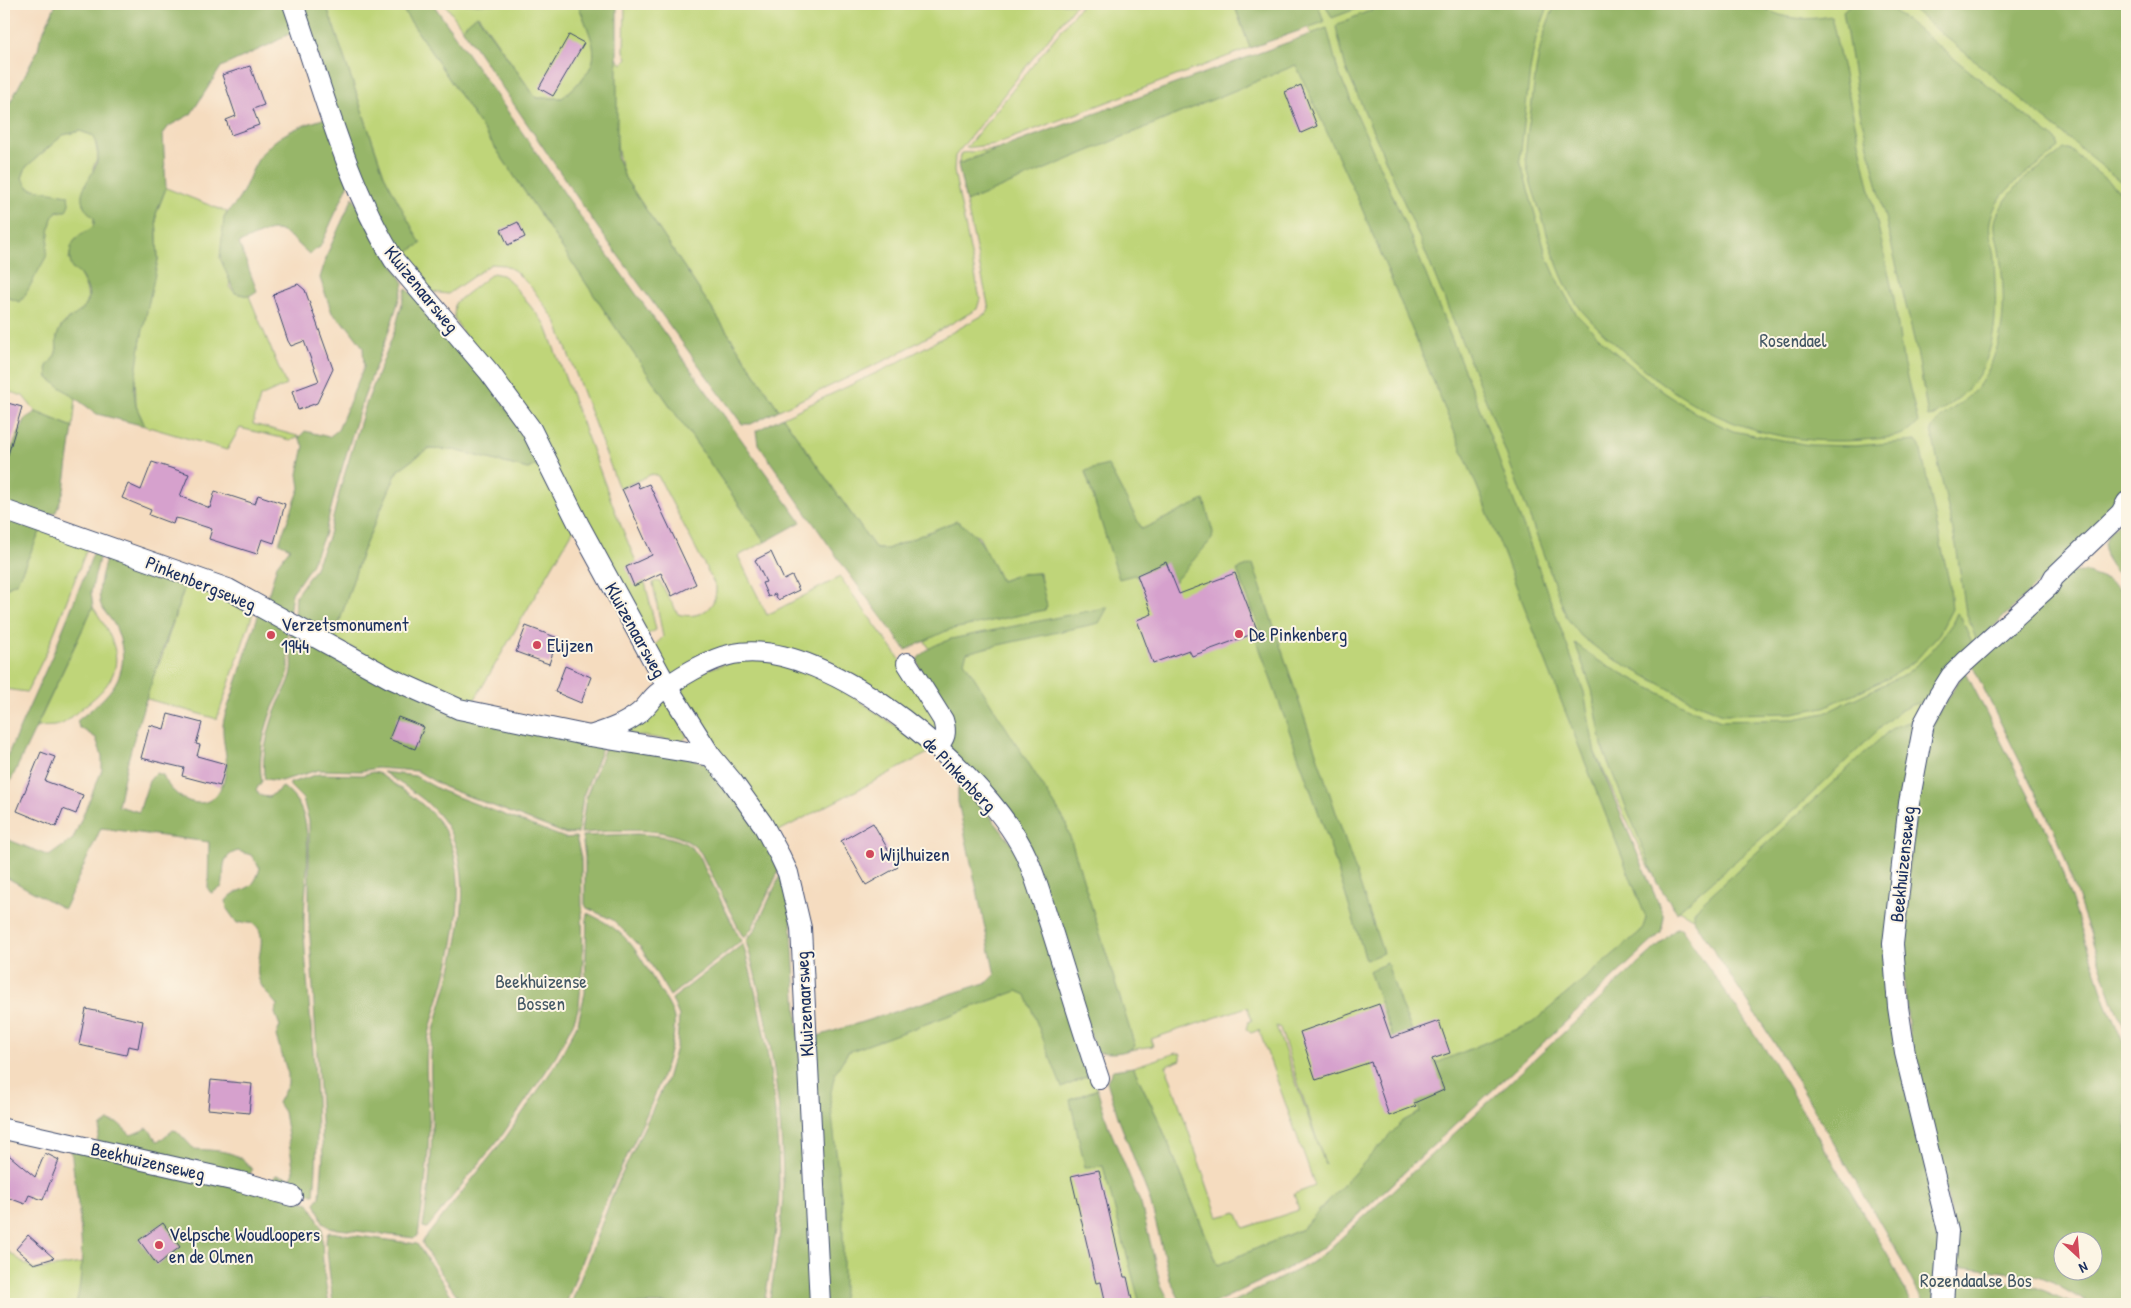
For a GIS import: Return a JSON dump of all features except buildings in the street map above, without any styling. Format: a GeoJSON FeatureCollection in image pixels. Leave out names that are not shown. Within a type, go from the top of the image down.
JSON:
{"type":"FeatureCollection","features":[{"type":"Feature","properties":{"kind":"street","name":"Kluizenaarsweg"},"geometry":{"type":"LineString","coordinates":[[293,4],[354,180],[384,244],[394,260],[504,391],[531,429],[579,525],[668,688],[711,756],[732,781],[762,823],[784,864],[795,899],[800,928],[820,1304]]}},
{"type":"Feature","properties":{"kind":"street","name":"Beekhuizenseweg"},"geometry":{"type":"LineString","coordinates":[[1943,1304],[1948,1231],[1906,1053],[1898,1007],[1893,944],[1909,803],[1924,723],[1951,676],[1991,637],[2049,586],[2054,577],[2121,513],[2127,502]]}},
{"type":"Feature","properties":{"kind":"street","name":"Pinkenbergseweg"},"geometry":{"type":"LineString","coordinates":[[4,510],[228,590],[390,678],[442,703],[460,709],[590,736],[711,756]]}},
{"type":"Feature","properties":{"kind":"street","name":"de Pinkenberg"},"geometry":{"type":"LineString","coordinates":[[668,688],[707,664],[731,654],[754,651],[772,654],[827,672],[861,689],[888,707],[937,747],[1007,823],[1028,859],[1099,1078]]}},
{"type":"Feature","properties":{"kind":"street"},"geometry":{"type":"LineString","coordinates":[[907,663],[944,720],[945,738],[937,747]]}},
{"type":"Feature","properties":{"kind":"street"},"geometry":{"type":"LineString","coordinates":[[590,736],[616,727],[629,720],[641,712],[657,694],[668,688]]}},
{"type":"Feature","properties":{"kind":"street","name":"Beekhuizenseweg"},"geometry":{"type":"LineString","coordinates":[[4,1129],[240,1182],[292,1196]]}},
{"type":"Feature","properties":{"kind":"green space"},"geometry":{"type":"Polygon","coordinates":[[[56,4],[287,4],[296,30],[221,67],[191,114],[169,126],[163,134],[166,188],[156,214],[158,260],[141,339],[134,389],[136,406],[145,426],[97,414],[48,378],[47,366],[55,355],[59,331],[68,320],[85,306],[88,300],[85,283],[80,275],[72,269],[70,254],[74,241],[94,225],[94,218],[82,201],[82,194],[96,164],[98,155],[94,136],[80,131],[63,135],[26,167],[22,178],[29,188],[68,195],[69,204],[66,211],[57,211],[52,218],[46,257],[24,297],[20,302],[9,298],[4,300],[4,114],[38,50],[40,39],[56,4]]]}},
{"type":"Feature","properties":{"kind":"green space"},"geometry":{"type":"Polygon","coordinates":[[[300,4],[326,4],[384,175],[421,244],[400,256],[368,198],[300,4]]]}},
{"type":"Feature","properties":{"kind":"green space"},"geometry":{"type":"Polygon","coordinates":[[[326,4],[399,4],[618,331],[765,542],[738,556],[767,615],[840,577],[897,655],[939,723],[940,737],[775,649],[671,676],[653,647],[663,637],[653,583],[655,581],[660,582],[678,614],[685,615],[699,614],[710,607],[716,587],[658,476],[652,474],[621,488],[618,486],[556,321],[532,288],[515,271],[505,265],[491,264],[448,294],[432,292],[400,256],[420,244],[384,175],[326,4]]]}},
{"type":"Feature","properties":{"kind":"green space"},"geometry":{"type":"Polygon","coordinates":[[[399,4],[433,4],[592,233],[801,522],[765,542],[618,331],[399,4]]]}},
{"type":"Feature","properties":{"kind":"green space"},"geometry":{"type":"Polygon","coordinates":[[[445,4],[578,4],[593,46],[594,56],[592,65],[576,85],[562,98],[536,98],[478,15],[462,28],[445,4]]]}},
{"type":"Feature","properties":{"kind":"green space"},"geometry":{"type":"Polygon","coordinates":[[[578,4],[617,4],[617,157],[625,178],[779,410],[751,424],[742,424],[598,228],[462,28],[477,15],[536,98],[562,98],[586,75],[594,56],[590,34],[578,4]]]}},
{"type":"Feature","properties":{"kind":"green space"},"geometry":{"type":"Polygon","coordinates":[[[625,4],[1076,4],[955,156],[954,171],[980,299],[977,309],[892,357],[779,410],[625,178],[616,134],[615,103],[616,57],[622,64],[627,58],[624,51],[625,4]]]}},
{"type":"Feature","properties":{"kind":"green space"},"geometry":{"type":"Polygon","coordinates":[[[1082,4],[1234,4],[1250,48],[996,144],[966,148],[1082,4]]]}},
{"type":"Feature","properties":{"kind":"green space"},"geometry":{"type":"Polygon","coordinates":[[[1234,4],[1318,4],[1324,22],[1250,48],[1234,4]]]}},
{"type":"Feature","properties":{"kind":"green space","name":"Rosendael"},"geometry":{"type":"Polygon","coordinates":[[[1297,4],[2127,4],[2127,496],[1944,671],[1869,1201],[1783,1056],[1694,919],[1677,909],[1646,862],[1591,744],[1663,928],[1346,1227],[1335,1194],[1302,1229],[1218,1265],[1160,1123],[1133,1067],[1176,1053],[1181,1054],[1181,1060],[1166,1066],[1218,1217],[1237,1212],[1244,1228],[1299,1210],[1294,1194],[1315,1186],[1259,1030],[1251,1033],[1246,1029],[1248,1022],[1252,1020],[1247,1007],[1151,1039],[1153,1046],[1130,1050],[1135,1046],[1043,812],[923,639],[940,630],[1044,609],[1040,573],[1020,574],[1001,581],[979,537],[957,521],[887,549],[876,549],[783,417],[895,364],[987,313],[989,309],[967,201],[1312,38],[1327,66],[1297,4]],[[1085,471],[1108,542],[1142,530],[1085,471]],[[1276,1026],[1325,1164],[1280,1028],[1276,1026]]]}},
{"type":"Feature","properties":{"kind":"green space"},"geometry":{"type":"Polygon","coordinates":[[[1325,4],[1369,4],[1332,18],[1325,4]]]}},
{"type":"Feature","properties":{"kind":"green space"},"geometry":{"type":"Polygon","coordinates":[[[1386,4],[1549,4],[1536,38],[1530,70],[1520,160],[1546,254],[1559,284],[1577,315],[1611,349],[1662,391],[1699,415],[1733,431],[1809,445],[1855,446],[1916,441],[1920,446],[1950,586],[1952,609],[1939,634],[1916,660],[1889,678],[1824,707],[1793,713],[1723,714],[1695,703],[1603,653],[1581,636],[1567,618],[1493,418],[1419,237],[1346,69],[1336,27],[1338,24],[1386,4]]]}},
{"type":"Feature","properties":{"kind":"green space","name":"Rosendael"},"geometry":{"type":"Polygon","coordinates":[[[1556,4],[1758,4],[1775,13],[1793,18],[1831,16],[1894,298],[1903,361],[1918,422],[1914,428],[1894,437],[1828,441],[1795,438],[1764,432],[1734,423],[1678,394],[1651,375],[1625,353],[1582,311],[1568,290],[1558,266],[1532,188],[1526,159],[1535,76],[1546,27],[1556,4]]]}},
{"type":"Feature","properties":{"kind":"green space"},"geometry":{"type":"Polygon","coordinates":[[[1851,4],[1886,4],[2057,141],[2059,147],[2009,188],[2000,198],[1994,209],[1990,222],[1990,236],[1994,255],[1995,295],[1994,328],[1991,345],[1986,361],[1978,376],[1967,390],[1934,416],[1928,417],[1918,356],[1860,112],[1843,11],[1851,4]]]}},
{"type":"Feature","properties":{"kind":"green space"},"geometry":{"type":"Polygon","coordinates":[[[1906,4],[2127,4],[2127,187],[1906,4]]]}},
{"type":"Feature","properties":{"kind":"green space"},"geometry":{"type":"Polygon","coordinates":[[[1327,28],[1338,71],[1412,240],[1485,422],[1584,692],[1595,753],[1664,917],[1661,933],[1324,1247],[1283,1271],[1212,1304],[1182,1304],[1170,1280],[1150,1200],[1119,1120],[1107,1081],[1113,1070],[1133,1067],[1160,1123],[1218,1265],[1302,1229],[1403,1121],[1420,1112],[1369,971],[1387,963],[1402,1008],[1426,1061],[1439,1062],[1532,1023],[1642,930],[1646,918],[1483,501],[1360,204],[1296,65],[966,202],[958,164],[1327,28]]]}},
{"type":"Feature","properties":{"kind":"green space"},"geometry":{"type":"Polygon","coordinates":[[[326,118],[349,183],[320,247],[309,254],[290,237],[277,230],[270,230],[239,243],[257,291],[249,296],[235,293],[220,258],[224,218],[238,200],[255,165],[268,147],[295,129],[326,118]]]}},
{"type":"Feature","properties":{"kind":"green space"},"geometry":{"type":"Polygon","coordinates":[[[80,131],[94,136],[98,156],[93,168],[94,225],[76,239],[69,259],[82,278],[87,293],[87,301],[85,308],[79,314],[65,322],[61,327],[57,336],[55,355],[47,366],[48,378],[76,398],[73,427],[36,412],[23,396],[4,390],[4,300],[9,298],[50,226],[52,217],[57,211],[62,212],[47,193],[29,188],[22,178],[26,167],[63,135],[80,131]]]}},
{"type":"Feature","properties":{"kind":"green space"},"geometry":{"type":"Polygon","coordinates":[[[997,149],[958,164],[962,153],[997,149]]]}},
{"type":"Feature","properties":{"kind":"green space"},"geometry":{"type":"Polygon","coordinates":[[[2064,149],[2069,149],[2127,197],[2127,496],[1980,640],[1976,639],[1966,613],[1956,545],[1931,430],[1938,420],[1972,393],[1984,378],[1998,344],[2003,317],[2003,290],[2001,263],[1995,229],[1997,214],[2019,184],[2064,149]]]}},
{"type":"Feature","properties":{"kind":"green space"},"geometry":{"type":"Polygon","coordinates":[[[166,188],[227,212],[224,218],[230,287],[235,293],[249,296],[286,385],[260,397],[253,424],[301,437],[290,440],[240,428],[227,450],[145,426],[136,406],[135,372],[158,260],[156,214],[166,188]]]}},
{"type":"Feature","properties":{"kind":"green space"},"geometry":{"type":"Polygon","coordinates":[[[353,197],[404,283],[390,328],[361,405],[324,536],[310,567],[292,593],[289,614],[266,603],[277,565],[290,548],[279,543],[300,488],[298,474],[304,446],[299,438],[305,431],[329,437],[338,430],[364,367],[363,347],[348,327],[332,313],[320,278],[328,252],[353,197]]]}},
{"type":"Feature","properties":{"kind":"green space"},"geometry":{"type":"Polygon","coordinates":[[[493,273],[502,275],[509,280],[545,324],[615,511],[646,586],[656,630],[644,636],[454,318],[455,303],[493,273]]]}},
{"type":"Feature","properties":{"kind":"green space"},"geometry":{"type":"Polygon","coordinates":[[[406,288],[486,377],[541,462],[528,469],[454,450],[428,449],[398,470],[362,552],[334,639],[295,618],[296,595],[314,570],[328,538],[341,486],[365,407],[395,330],[406,288]]]}},
{"type":"Feature","properties":{"kind":"green space"},"geometry":{"type":"Polygon","coordinates":[[[36,412],[73,427],[64,490],[56,512],[42,517],[4,503],[4,452],[9,454],[26,418],[36,412]]]}},
{"type":"Feature","properties":{"kind":"green space"},"geometry":{"type":"Polygon","coordinates":[[[783,417],[876,549],[887,549],[956,521],[973,533],[979,540],[1001,581],[1020,574],[1039,573],[1047,606],[1045,610],[948,630],[906,650],[847,571],[758,444],[756,431],[783,417]]]}},
{"type":"Feature","properties":{"kind":"green space"},"geometry":{"type":"Polygon","coordinates":[[[428,449],[454,450],[528,469],[541,462],[574,529],[471,706],[334,639],[362,552],[398,470],[428,449]]]}},
{"type":"Feature","properties":{"kind":"green space"},"geometry":{"type":"Polygon","coordinates":[[[1108,465],[1142,529],[1204,500],[1213,532],[1212,539],[1175,581],[1153,587],[1134,575],[1119,579],[1085,471],[1108,465]]]}},
{"type":"Feature","properties":{"kind":"green space"},"geometry":{"type":"Polygon","coordinates":[[[2127,516],[2127,581],[2108,562],[2105,542],[2109,532],[2127,516]]]}},
{"type":"Feature","properties":{"kind":"green space"},"geometry":{"type":"Polygon","coordinates":[[[9,520],[41,530],[17,582],[4,589],[4,533],[9,520]]]}},
{"type":"Feature","properties":{"kind":"green space"},"geometry":{"type":"Polygon","coordinates":[[[41,530],[88,546],[47,651],[27,692],[4,689],[4,589],[17,582],[41,530]]]}},
{"type":"Feature","properties":{"kind":"green space"},"geometry":{"type":"Polygon","coordinates":[[[95,549],[101,550],[91,592],[93,607],[4,795],[4,763],[53,654],[95,549]]]}},
{"type":"Feature","properties":{"kind":"green space"},"geometry":{"type":"Polygon","coordinates":[[[108,552],[187,580],[139,720],[118,806],[139,812],[149,781],[156,773],[163,775],[174,792],[191,802],[209,801],[216,795],[222,785],[226,768],[223,725],[259,613],[289,628],[287,634],[288,673],[265,732],[260,762],[262,781],[256,790],[261,796],[269,797],[283,787],[302,810],[307,834],[304,931],[316,1095],[317,1128],[314,1194],[278,1190],[272,1181],[276,1175],[291,1178],[294,1172],[284,1112],[278,1103],[288,1084],[288,1074],[276,1036],[280,1026],[275,1013],[277,1005],[263,988],[258,976],[261,946],[260,932],[257,926],[251,922],[237,923],[227,909],[226,901],[231,896],[249,887],[257,877],[260,868],[251,855],[238,851],[228,857],[224,865],[222,887],[211,893],[208,889],[209,842],[101,828],[64,909],[4,876],[4,838],[49,856],[73,839],[102,770],[102,756],[96,738],[79,727],[77,721],[109,692],[121,671],[123,658],[121,644],[116,628],[101,605],[99,596],[101,577],[108,552]]]}},
{"type":"Feature","properties":{"kind":"green space"},"geometry":{"type":"Polygon","coordinates":[[[1253,564],[1383,953],[1366,960],[1328,839],[1256,638],[1261,632],[1237,570],[1253,564]]]}},
{"type":"Feature","properties":{"kind":"green space"},"geometry":{"type":"Polygon","coordinates":[[[2085,572],[2107,580],[2127,595],[2127,1034],[2112,1000],[2058,838],[1972,665],[2065,573],[2085,572]]]}},
{"type":"Feature","properties":{"kind":"green space"},"geometry":{"type":"Polygon","coordinates":[[[187,580],[254,610],[217,719],[144,698],[162,656],[187,580]]]}},
{"type":"Feature","properties":{"kind":"green space"},"geometry":{"type":"Polygon","coordinates":[[[93,607],[110,636],[116,661],[114,672],[108,684],[98,695],[68,720],[59,725],[36,728],[93,607]]]}},
{"type":"Feature","properties":{"kind":"green space"},"geometry":{"type":"Polygon","coordinates":[[[1108,607],[1099,623],[967,653],[964,661],[1065,821],[1135,1046],[1126,1051],[1111,1053],[1096,1052],[1033,856],[946,747],[917,660],[928,649],[951,639],[1108,607]]]}},
{"type":"Feature","properties":{"kind":"green space"},"geometry":{"type":"Polygon","coordinates":[[[1957,613],[1961,617],[1972,642],[1927,701],[1911,705],[1896,713],[1802,803],[1677,912],[1657,883],[1603,750],[1592,690],[1575,643],[1597,660],[1692,710],[1721,721],[1794,719],[1825,713],[1907,673],[1929,654],[1952,624],[1957,613]]]}},
{"type":"Feature","properties":{"kind":"green space"},"geometry":{"type":"Polygon","coordinates":[[[292,629],[387,682],[604,743],[583,796],[578,833],[566,834],[444,787],[417,771],[377,768],[361,771],[318,770],[281,781],[265,779],[264,753],[268,733],[292,671],[292,629]]]}},
{"type":"Feature","properties":{"kind":"green space"},"geometry":{"type":"Polygon","coordinates":[[[753,657],[825,677],[932,751],[775,833],[679,692],[693,677],[702,672],[753,657]]]}},
{"type":"Feature","properties":{"kind":"green space"},"geometry":{"type":"Polygon","coordinates":[[[1965,671],[2052,841],[2106,1003],[2127,1051],[2127,1304],[2090,1304],[2053,1283],[2035,1276],[1957,1266],[1957,1251],[1950,1208],[1911,1051],[1900,944],[1923,751],[1939,713],[1965,671]]]}},
{"type":"Feature","properties":{"kind":"green space"},"geometry":{"type":"Polygon","coordinates":[[[667,698],[687,736],[682,742],[616,732],[667,698]]]}},
{"type":"Feature","properties":{"kind":"green space"},"geometry":{"type":"Polygon","coordinates":[[[1912,721],[1918,722],[1888,943],[1938,1213],[1940,1252],[1935,1304],[1924,1304],[1896,1250],[1783,1056],[1694,920],[1694,910],[1893,727],[1912,721]]]}},
{"type":"Feature","properties":{"kind":"green space"},"geometry":{"type":"Polygon","coordinates":[[[607,743],[675,754],[701,762],[711,767],[727,784],[780,868],[752,928],[745,937],[743,937],[701,853],[690,843],[677,837],[646,831],[628,830],[581,833],[586,797],[607,743]]]}},
{"type":"Feature","properties":{"kind":"green space"},"geometry":{"type":"Polygon","coordinates":[[[373,772],[378,773],[416,799],[440,823],[452,848],[458,883],[454,940],[428,1040],[426,1069],[429,1119],[428,1148],[418,1235],[415,1238],[330,1228],[323,1222],[315,1203],[320,1197],[323,1156],[309,920],[309,821],[303,799],[290,786],[290,783],[319,774],[362,775],[373,772]]]}},
{"type":"Feature","properties":{"kind":"green space","name":"Beekhuizense Bossen"},"geometry":{"type":"Polygon","coordinates":[[[383,772],[415,776],[442,791],[565,838],[576,837],[581,858],[583,963],[579,1006],[574,1021],[553,1061],[503,1134],[427,1228],[423,1227],[431,1147],[432,1042],[457,941],[463,885],[457,849],[445,823],[419,796],[383,772]]]}},
{"type":"Feature","properties":{"kind":"green space"},"geometry":{"type":"Polygon","coordinates":[[[966,785],[1024,860],[1092,1074],[1062,1088],[1026,995],[1017,991],[848,1052],[835,1073],[830,1097],[843,1216],[843,1304],[825,1304],[812,1038],[988,982],[995,975],[958,802],[958,789],[966,785]]]}},
{"type":"Feature","properties":{"kind":"green space"},"geometry":{"type":"Polygon","coordinates":[[[637,834],[662,836],[678,840],[692,848],[698,855],[741,941],[670,996],[641,948],[613,920],[587,908],[585,904],[585,857],[582,836],[637,834]]]}},
{"type":"Feature","properties":{"kind":"green space"},"geometry":{"type":"Polygon","coordinates":[[[782,872],[790,901],[815,1304],[769,1304],[782,1214],[782,1153],[777,1092],[768,1031],[746,941],[755,930],[782,872]]]}},
{"type":"Feature","properties":{"kind":"green space"},"geometry":{"type":"Polygon","coordinates":[[[587,913],[613,928],[630,943],[667,1002],[674,1018],[669,1056],[651,1103],[599,1217],[566,1304],[463,1304],[428,1254],[422,1242],[506,1137],[557,1063],[578,1023],[585,993],[587,913]]]}},
{"type":"Feature","properties":{"kind":"green space"},"geometry":{"type":"Polygon","coordinates":[[[1677,928],[1681,928],[1773,1061],[1888,1255],[1911,1304],[1229,1304],[1309,1264],[1327,1251],[1677,928]]]}},
{"type":"Feature","properties":{"kind":"green space"},"geometry":{"type":"Polygon","coordinates":[[[743,944],[758,1003],[769,1063],[778,1154],[778,1214],[764,1304],[571,1304],[615,1189],[667,1079],[677,1044],[679,1016],[672,999],[743,944]]]}},
{"type":"Feature","properties":{"kind":"green space"},"geometry":{"type":"Polygon","coordinates":[[[1034,982],[1072,1083],[1092,1074],[1097,1089],[1077,1097],[1103,1166],[1144,1304],[833,1304],[822,1068],[844,1059],[848,1052],[1034,982]]]}},
{"type":"Feature","properties":{"kind":"green space"},"geometry":{"type":"Polygon","coordinates":[[[1097,1089],[1108,1125],[1141,1204],[1160,1283],[1171,1304],[1140,1304],[1103,1166],[1085,1167],[1070,1100],[1097,1089]]]}},
{"type":"Feature","properties":{"kind":"green space"},"geometry":{"type":"Polygon","coordinates":[[[108,1121],[118,1123],[131,1135],[148,1128],[157,1141],[163,1139],[173,1130],[177,1131],[194,1149],[226,1152],[241,1158],[252,1170],[249,1176],[97,1141],[101,1126],[108,1121]]]}},
{"type":"Feature","properties":{"kind":"green space"},"geometry":{"type":"Polygon","coordinates":[[[71,1148],[309,1203],[322,1228],[323,1267],[329,1304],[76,1304],[80,1285],[81,1246],[71,1148]]]}},
{"type":"Feature","properties":{"kind":"green space"},"geometry":{"type":"Polygon","coordinates":[[[329,1232],[417,1244],[457,1304],[333,1304],[326,1242],[329,1232]]]}},
{"type":"Feature","properties":{"kind":"green space"},"geometry":{"type":"Polygon","coordinates":[[[6,1250],[34,1270],[82,1263],[80,1288],[76,1304],[4,1304],[4,1251],[6,1250]]]}},
{"type":"Feature","properties":{"kind":"green space","name":"Rozendaalse Bos"},"geometry":{"type":"Polygon","coordinates":[[[1969,1277],[2035,1287],[2076,1304],[1953,1304],[1956,1280],[1969,1277]]]}},
{"type":"Feature","properties":{"kind":"place","name":"De Pinkenberg"},"geometry":{"type":"Point","coordinates":[1239,634]}},
{"type":"Feature","properties":{"kind":"place","name":"Verzetsmonument 1944"},"geometry":{"type":"Point","coordinates":[271,635]}},
{"type":"Feature","properties":{"kind":"place","name":"Elijzen"},"geometry":{"type":"Point","coordinates":[537,645]}},
{"type":"Feature","properties":{"kind":"place","name":"Wijlhuizen"},"geometry":{"type":"Point","coordinates":[870,854]}},
{"type":"Feature","properties":{"kind":"place","name":"Velpsche Woudloopers en de Olmen"},"geometry":{"type":"Point","coordinates":[159,1245]}}]}
